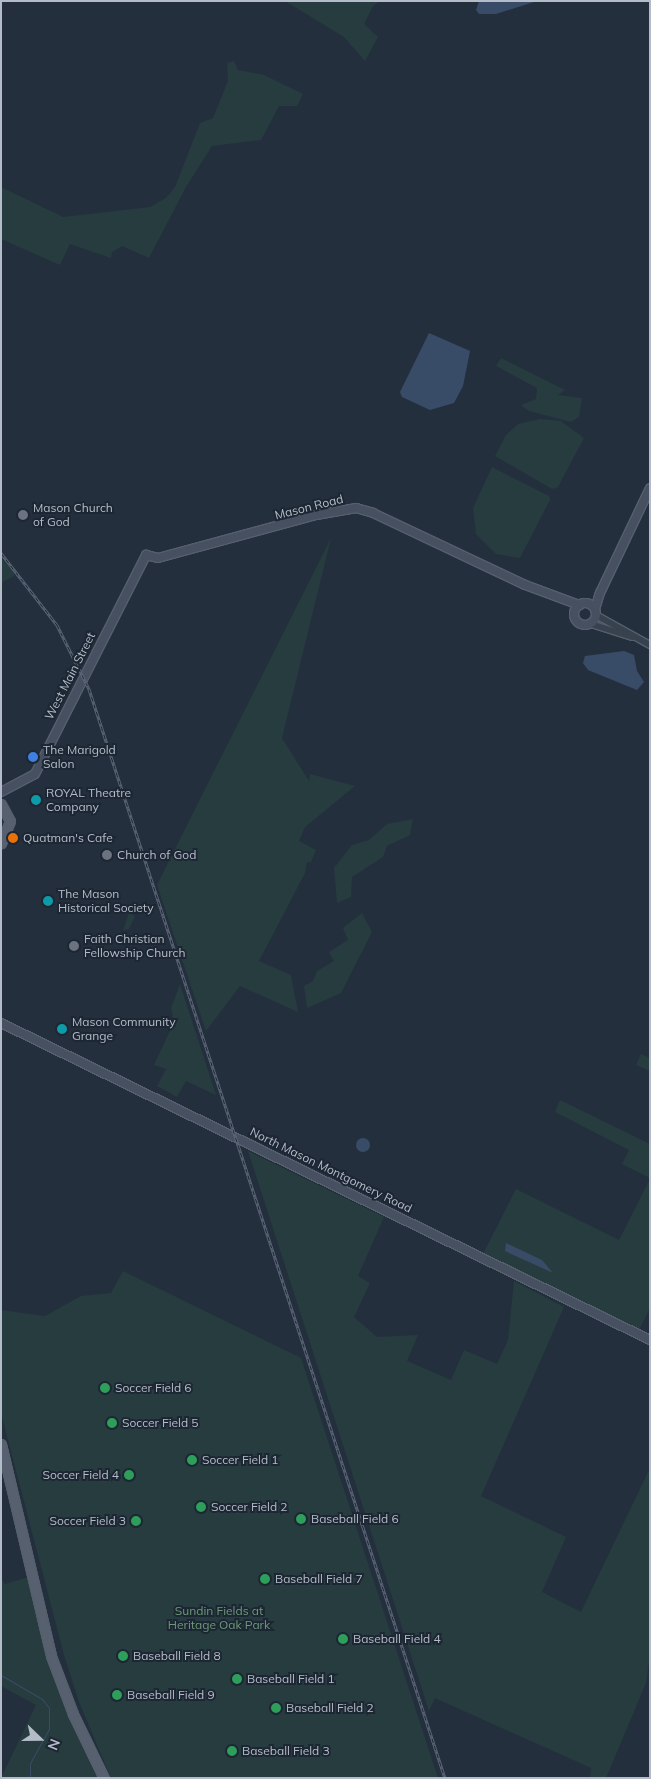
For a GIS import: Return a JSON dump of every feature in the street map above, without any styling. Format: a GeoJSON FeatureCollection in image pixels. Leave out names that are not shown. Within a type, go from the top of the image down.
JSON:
{"type":"FeatureCollection","features":[{"type":"Feature","properties":{"kind":"main road"},"geometry":{"type":"LineString","coordinates":[[591,624],[620,548],[650,488]]}},
{"type":"Feature","properties":{"kind":"main road","name":"Mason Road"},"geometry":{"type":"LineString","coordinates":[[146,555],[158,558],[316,515],[356,508],[373,513],[524,585],[565,606],[582,625],[591,624]]}},
{"type":"Feature","properties":{"kind":"main road"},"geometry":{"type":"LineString","coordinates":[[574,617],[582,604],[595,594],[611,559],[620,548]]}},
{"type":"Feature","properties":{"kind":"main road","name":"West Main Street"},"geometry":{"type":"LineString","coordinates":[[1,792],[36,774],[146,555]]}},
{"type":"Feature","properties":{"kind":"main road","name":"Mason Road"},"geometry":{"type":"LineString","coordinates":[[524,585],[582,604],[596,612]]}},
{"type":"Feature","properties":{"kind":"main road"},"geometry":{"type":"LineString","coordinates":[[1,804],[10,821],[1,843]]}},
{"type":"Feature","properties":{"kind":"main road","name":"North Mason Montgomery Road"},"geometry":{"type":"LineString","coordinates":[[1,1023],[650,1340]]}},
{"type":"Feature","properties":{"kind":"main road"},"geometry":{"type":"LineString","coordinates":[[1,1444],[52,1656],[73,1714],[104,1778]]}},
{"type":"Feature","properties":{"kind":"street"},"geometry":{"type":"LineString","coordinates":[[596,612],[639,640]]}},
{"type":"Feature","properties":{"kind":"street"},"geometry":{"type":"LineString","coordinates":[[591,624],[650,645]]}},
{"type":"Feature","properties":{"kind":"green space"},"geometry":{"type":"Polygon","coordinates":[[[285,1],[380,1],[373,6],[364,24],[378,37],[365,61],[344,37],[285,1]]]}},
{"type":"Feature","properties":{"kind":"green space"},"geometry":{"type":"Polygon","coordinates":[[[234,61],[238,70],[264,75],[303,94],[297,106],[279,106],[261,140],[212,146],[186,187],[149,258],[122,246],[112,252],[111,258],[70,244],[60,265],[1,239],[1,187],[63,217],[150,207],[166,198],[175,187],[200,123],[213,118],[228,81],[227,63],[234,61]]]}},
{"type":"Feature","properties":{"kind":"green space"},"geometry":{"type":"Polygon","coordinates":[[[501,358],[565,390],[558,395],[582,398],[579,417],[571,422],[529,411],[521,405],[536,399],[537,388],[496,366],[501,358]]]}},
{"type":"Feature","properties":{"kind":"green space"},"geometry":{"type":"Polygon","coordinates":[[[540,419],[561,421],[584,438],[558,487],[552,489],[495,456],[506,435],[518,424],[540,419]]]}},
{"type":"Feature","properties":{"kind":"green space"},"geometry":{"type":"Polygon","coordinates":[[[492,467],[549,496],[550,500],[520,558],[496,554],[476,534],[473,508],[492,467]]]}},
{"type":"Feature","properties":{"kind":"green space"},"geometry":{"type":"Polygon","coordinates":[[[331,538],[282,738],[309,781],[310,774],[355,786],[305,827],[299,841],[316,850],[311,862],[307,862],[305,873],[259,961],[291,975],[298,1012],[240,986],[206,1031],[157,885],[331,538]]]}},
{"type":"Feature","properties":{"kind":"green space"},"geometry":{"type":"Polygon","coordinates":[[[1,558],[14,572],[14,576],[1,583],[1,558]]]}},
{"type":"Feature","properties":{"kind":"green space"},"geometry":{"type":"Polygon","coordinates":[[[413,819],[410,835],[387,846],[383,857],[352,877],[351,897],[337,903],[334,868],[352,845],[369,840],[387,824],[413,819]]]}},
{"type":"Feature","properties":{"kind":"green space"},"geometry":{"type":"Polygon","coordinates":[[[129,913],[135,916],[129,929],[123,930],[129,913]]]}},
{"type":"Feature","properties":{"kind":"green space"},"geometry":{"type":"Polygon","coordinates":[[[362,913],[372,932],[341,993],[307,1008],[304,986],[313,981],[317,971],[334,961],[329,952],[348,940],[343,928],[362,913]]]}},
{"type":"Feature","properties":{"kind":"green space"},"geometry":{"type":"Polygon","coordinates":[[[180,984],[216,1095],[186,1081],[177,1097],[157,1086],[166,1069],[154,1065],[174,1022],[171,1008],[180,984]]]}},
{"type":"Feature","properties":{"kind":"green space"},"geometry":{"type":"Polygon","coordinates":[[[641,1054],[650,1058],[650,1071],[636,1065],[641,1054]]]}},
{"type":"Feature","properties":{"kind":"green space"},"geometry":{"type":"Polygon","coordinates":[[[560,1100],[650,1144],[650,1178],[622,1164],[629,1150],[555,1112],[560,1100]]]}},
{"type":"Feature","properties":{"kind":"green space"},"geometry":{"type":"Polygon","coordinates":[[[248,1151],[384,1217],[358,1276],[370,1283],[354,1317],[377,1337],[418,1335],[407,1361],[451,1380],[464,1350],[497,1364],[508,1340],[514,1281],[564,1307],[481,1496],[566,1537],[542,1592],[581,1612],[650,1468],[650,1655],[646,1683],[606,1778],[590,1778],[591,1768],[435,1698],[429,1711],[248,1151]]]}},
{"type":"Feature","properties":{"kind":"green space"},"geometry":{"type":"Polygon","coordinates":[[[650,1179],[650,1308],[637,1334],[482,1256],[516,1189],[619,1240],[650,1179]]]}},
{"type":"Feature","properties":{"kind":"green space","name":"Sundin Fields at Heritage Oak Park"},"geometry":{"type":"Polygon","coordinates":[[[123,1271],[301,1358],[438,1778],[111,1778],[79,1702],[64,1655],[1,1413],[1,1310],[45,1316],[81,1296],[111,1293],[123,1271]]]}},
{"type":"Feature","properties":{"kind":"green space"},"geometry":{"type":"Polygon","coordinates":[[[32,1576],[49,1647],[104,1778],[1,1778],[36,1705],[1,1686],[1,1578],[5,1584],[32,1576]]]}},
{"type":"Feature","properties":{"kind":"water"},"geometry":{"type":"Polygon","coordinates":[[[479,1],[537,1],[496,14],[479,14],[476,10],[479,1]]]}},
{"type":"Feature","properties":{"kind":"water"},"geometry":{"type":"Polygon","coordinates":[[[429,333],[470,351],[463,386],[454,403],[430,410],[402,397],[400,392],[429,333]]]}},
{"type":"Feature","properties":{"kind":"water"},"geometry":{"type":"Polygon","coordinates":[[[624,651],[634,655],[637,671],[644,682],[637,690],[588,670],[583,663],[585,656],[624,651]]]}},
{"type":"Feature","properties":{"kind":"water"},"geometry":{"type":"Polygon","coordinates":[[[360,1138],[366,1138],[370,1145],[366,1152],[360,1152],[356,1148],[356,1142],[360,1138]]]}},
{"type":"Feature","properties":{"kind":"water"},"geometry":{"type":"Polygon","coordinates":[[[506,1243],[542,1260],[553,1273],[505,1251],[506,1243]]]}},
{"type":"Feature","properties":{"kind":"waterway"},"geometry":{"type":"LineString","coordinates":[[1,1675],[42,1699],[49,1708],[49,1729],[30,1763],[30,1778]]}},
{"type":"Feature","properties":{"kind":"railway"},"geometry":{"type":"LineString","coordinates":[[1,553],[57,625],[89,689],[445,1778]]}},
{"type":"Feature","properties":{"kind":"place","name":"Mason Church of God"},"geometry":{"type":"Point","coordinates":[23,515]}},
{"type":"Feature","properties":{"kind":"place","name":"The Marigold Salon"},"geometry":{"type":"Point","coordinates":[33,757]}},
{"type":"Feature","properties":{"kind":"place","name":"ROYAL Theatre Company"},"geometry":{"type":"Point","coordinates":[36,800]}},
{"type":"Feature","properties":{"kind":"place","name":"Quatman's Cafe"},"geometry":{"type":"Point","coordinates":[13,838]}},
{"type":"Feature","properties":{"kind":"place","name":"Church of God"},"geometry":{"type":"Point","coordinates":[107,855]}},
{"type":"Feature","properties":{"kind":"place","name":"The Mason Historical Society"},"geometry":{"type":"Point","coordinates":[48,901]}},
{"type":"Feature","properties":{"kind":"place","name":"Faith Christian Fellowship Church"},"geometry":{"type":"Point","coordinates":[74,946]}},
{"type":"Feature","properties":{"kind":"place","name":"Mason Community Grange"},"geometry":{"type":"Point","coordinates":[62,1029]}},
{"type":"Feature","properties":{"kind":"place","name":"Soccer Field 6"},"geometry":{"type":"Point","coordinates":[105,1388]}},
{"type":"Feature","properties":{"kind":"place","name":"Soccer Field 5"},"geometry":{"type":"Point","coordinates":[112,1423]}},
{"type":"Feature","properties":{"kind":"place","name":"Soccer Field 1"},"geometry":{"type":"Point","coordinates":[192,1460]}},
{"type":"Feature","properties":{"kind":"place","name":"Soccer Field 4"},"geometry":{"type":"Point","coordinates":[129,1475]}},
{"type":"Feature","properties":{"kind":"place","name":"Soccer Field 2"},"geometry":{"type":"Point","coordinates":[201,1507]}},
{"type":"Feature","properties":{"kind":"place","name":"Baseball Field 6"},"geometry":{"type":"Point","coordinates":[301,1519]}},
{"type":"Feature","properties":{"kind":"place","name":"Soccer Field 3"},"geometry":{"type":"Point","coordinates":[136,1521]}},
{"type":"Feature","properties":{"kind":"place","name":"Baseball Field 7"},"geometry":{"type":"Point","coordinates":[265,1579]}},
{"type":"Feature","properties":{"kind":"place","name":"Baseball Field 4"},"geometry":{"type":"Point","coordinates":[343,1639]}},
{"type":"Feature","properties":{"kind":"place","name":"Baseball Field 8"},"geometry":{"type":"Point","coordinates":[123,1656]}},
{"type":"Feature","properties":{"kind":"place","name":"Baseball Field 1"},"geometry":{"type":"Point","coordinates":[237,1679]}},
{"type":"Feature","properties":{"kind":"place","name":"Baseball Field 9"},"geometry":{"type":"Point","coordinates":[117,1695]}},
{"type":"Feature","properties":{"kind":"place","name":"Baseball Field 2"},"geometry":{"type":"Point","coordinates":[276,1708]}},
{"type":"Feature","properties":{"kind":"place","name":"Baseball Field 3"},"geometry":{"type":"Point","coordinates":[232,1751]}}]}
